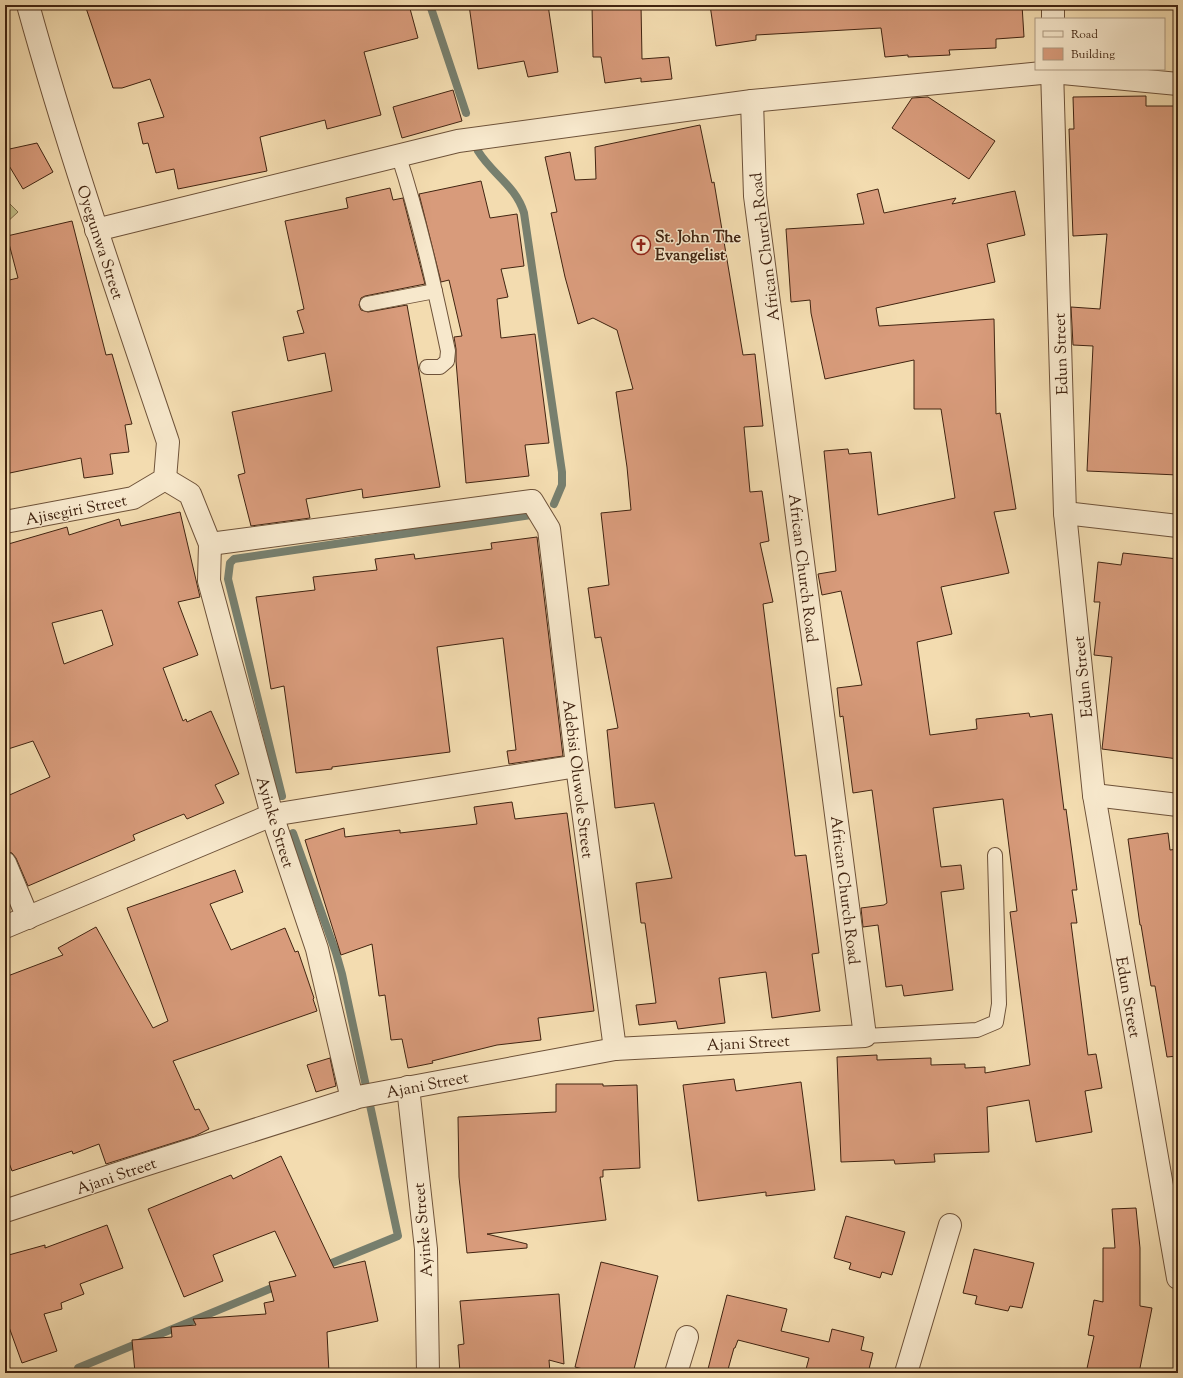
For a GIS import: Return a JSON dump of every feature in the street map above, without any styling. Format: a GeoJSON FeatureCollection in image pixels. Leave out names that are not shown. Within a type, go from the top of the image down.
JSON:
{"type":"FeatureCollection","features":[{"type":"Feature","properties":{"kind":"street","name":"Oyegunwa Street"},"geometry":{"type":"LineString","coordinates":[[28,5],[46,71],[96,230],[168,442],[165,478]]}},
{"type":"Feature","properties":{"kind":"street"},"geometry":{"type":"LineString","coordinates":[[1053,5],[1053,18]]}},
{"type":"Feature","properties":{"kind":"street"},"geometry":{"type":"LineString","coordinates":[[96,230],[398,154],[458,141],[752,100],[1052,70],[1178,84]]}},
{"type":"Feature","properties":{"kind":"street","name":"Edun Street"},"geometry":{"type":"LineString","coordinates":[[1052,70],[1065,513],[1094,794],[1178,1278]]}},
{"type":"Feature","properties":{"kind":"street","name":"African Church Road"},"geometry":{"type":"LineString","coordinates":[[752,100],[755,196],[864,1036]]}},
{"type":"Feature","properties":{"kind":"street"},"geometry":{"type":"LineString","coordinates":[[165,478],[190,494],[210,544]]}},
{"type":"Feature","properties":{"kind":"street","name":"Ajisegiri Street"},"geometry":{"type":"LineString","coordinates":[[5,522],[133,498],[165,478]]}},
{"type":"Feature","properties":{"kind":"street","name":"Adebisi Oluwole Street"},"geometry":{"type":"LineString","coordinates":[[210,544],[532,501],[549,529],[577,766],[615,1049]]}},
{"type":"Feature","properties":{"kind":"street"},"geometry":{"type":"LineString","coordinates":[[1065,513],[1178,526]]}},
{"type":"Feature","properties":{"kind":"street","name":"Ayinke Street"},"geometry":{"type":"LineString","coordinates":[[210,544],[209,581],[272,815],[317,949],[363,1096]]}},
{"type":"Feature","properties":{"kind":"street"},"geometry":{"type":"LineString","coordinates":[[5,927],[272,815],[577,766]]}},
{"type":"Feature","properties":{"kind":"street"},"geometry":{"type":"LineString","coordinates":[[1094,794],[1178,804]]}},
{"type":"Feature","properties":{"kind":"street"},"geometry":{"type":"LineString","coordinates":[[5,863],[28,918]]}},
{"type":"Feature","properties":{"kind":"street","name":"Ajani Street"},"geometry":{"type":"LineString","coordinates":[[5,1211],[363,1096],[615,1049],[864,1036]]}},
{"type":"Feature","properties":{"kind":"street","name":"Ayinke Street"},"geometry":{"type":"LineString","coordinates":[[408,1087],[426,1249],[428,1373]]}},
{"type":"Feature","properties":{"kind":"street"},"geometry":{"type":"LineString","coordinates":[[906,1373],[950,1225]]}},
{"type":"Feature","properties":{"kind":"street"},"geometry":{"type":"LineString","coordinates":[[676,1373],[687,1337]]}},
{"type":"Feature","properties":{"kind":"lane"},"geometry":{"type":"LineString","coordinates":[[398,154],[435,291],[448,351],[447,361],[440,367],[427,367]]}},
{"type":"Feature","properties":{"kind":"lane"},"geometry":{"type":"LineString","coordinates":[[367,304],[435,291]]}},
{"type":"Feature","properties":{"kind":"lane"},"geometry":{"type":"LineString","coordinates":[[864,1036],[977,1030],[996,1022],[999,1004],[994,855]]}},
{"type":"Feature","properties":{"kind":"shaded area"},"geometry":{"type":"Polygon","coordinates":[[[5,199],[18,212],[5,224],[5,199]]]}},
{"type":"Feature","properties":{"kind":"building"},"geometry":{"type":"Polygon","coordinates":[[[85,5],[409,5],[418,38],[364,52],[381,115],[327,129],[325,120],[260,137],[267,171],[178,189],[174,169],[156,173],[148,143],[143,144],[138,123],[164,117],[150,79],[122,88],[113,88],[85,5]]]}},
{"type":"Feature","properties":{"kind":"building"},"geometry":{"type":"Polygon","coordinates":[[[469,5],[548,5],[558,72],[528,77],[524,61],[478,69],[469,5]]]}},
{"type":"Feature","properties":{"kind":"building"},"geometry":{"type":"Polygon","coordinates":[[[592,5],[641,5],[642,59],[669,57],[672,79],[641,82],[641,78],[605,83],[601,57],[593,57],[592,5]]]}},
{"type":"Feature","properties":{"kind":"building"},"geometry":{"type":"Polygon","coordinates":[[[710,5],[1022,5],[1024,37],[996,39],[996,48],[949,50],[950,55],[908,57],[908,55],[885,57],[881,28],[756,35],[756,40],[716,46],[710,5]]]}},
{"type":"Feature","properties":{"kind":"building"},"geometry":{"type":"Polygon","coordinates":[[[453,90],[462,121],[402,138],[393,107],[453,90]]]}},
{"type":"Feature","properties":{"kind":"building"},"geometry":{"type":"Polygon","coordinates":[[[1146,96],[1146,106],[1178,106],[1178,475],[1087,471],[1093,346],[1073,345],[1071,307],[1100,309],[1107,234],[1073,236],[1069,129],[1074,129],[1073,97],[1146,96]]]}},
{"type":"Feature","properties":{"kind":"building"},"geometry":{"type":"Polygon","coordinates":[[[928,97],[995,141],[969,179],[892,128],[912,98],[928,97]]]}},
{"type":"Feature","properties":{"kind":"building"},"geometry":{"type":"Polygon","coordinates":[[[700,125],[712,183],[714,182],[743,355],[755,354],[763,426],[744,427],[750,492],[762,491],[769,541],[760,543],[773,602],[763,604],[795,856],[806,855],[819,953],[812,954],[820,1011],[772,1018],[766,972],[719,978],[725,1023],[678,1029],[676,1021],[639,1025],[636,1005],[656,1003],[645,923],[641,923],[636,883],[672,878],[654,803],[615,808],[607,730],[618,728],[601,637],[595,638],[588,588],[609,585],[601,513],[631,510],[627,467],[616,392],[633,389],[617,330],[593,318],[578,324],[565,277],[551,213],[557,212],[545,157],[570,152],[575,180],[596,179],[595,147],[700,125]]]}},
{"type":"Feature","properties":{"kind":"building"},"geometry":{"type":"Polygon","coordinates":[[[37,143],[53,172],[23,189],[5,159],[5,150],[37,143]]]}},
{"type":"Feature","properties":{"kind":"building"},"geometry":{"type":"Polygon","coordinates":[[[481,181],[490,218],[517,214],[524,266],[501,269],[508,297],[497,299],[501,338],[535,334],[549,443],[525,445],[529,476],[466,483],[454,337],[462,336],[449,280],[441,282],[419,194],[481,181]]]}},
{"type":"Feature","properties":{"kind":"building"},"geometry":{"type":"Polygon","coordinates":[[[390,188],[393,200],[403,198],[425,284],[365,296],[361,298],[359,305],[361,310],[368,312],[407,305],[440,487],[363,498],[362,489],[306,499],[310,518],[251,526],[238,475],[245,473],[232,412],[332,391],[325,353],[288,361],[283,337],[304,333],[297,311],[304,309],[285,221],[348,208],[346,198],[390,188]]]}},
{"type":"Feature","properties":{"kind":"building"},"geometry":{"type":"Polygon","coordinates":[[[878,189],[884,213],[956,198],[952,204],[1015,191],[1025,235],[987,244],[995,282],[876,308],[879,326],[994,319],[996,414],[1000,413],[1016,509],[994,512],[1009,573],[941,587],[952,634],[917,642],[930,735],[977,729],[976,719],[1029,713],[1030,717],[1052,714],[1064,810],[1066,809],[1077,890],[1072,890],[1077,923],[1071,923],[1088,1055],[1096,1054],[1102,1088],[1085,1091],[1092,1132],[1036,1142],[1029,1100],[987,1107],[989,1152],[934,1154],[935,1162],[895,1164],[894,1160],[841,1162],[837,1057],[877,1055],[877,1060],[931,1058],[931,1065],[965,1064],[965,1068],[985,1067],[985,1073],[1030,1065],[1010,912],[1017,911],[1003,799],[933,808],[941,867],[961,865],[964,889],[941,892],[953,990],[904,996],[902,985],[886,987],[878,925],[863,927],[861,908],[884,905],[887,903],[872,790],[853,793],[843,716],[840,717],[837,688],[862,685],[841,591],[822,595],[818,574],[836,571],[824,451],[848,449],[849,454],[871,452],[878,515],[955,498],[941,409],[914,409],[914,360],[825,379],[811,313],[810,300],[791,302],[786,229],[864,224],[857,194],[878,189]]]}},
{"type":"Feature","properties":{"kind":"building"},"geometry":{"type":"Polygon","coordinates":[[[72,221],[106,355],[112,354],[132,424],[125,425],[129,452],[110,454],[113,474],[84,478],[81,458],[5,474],[5,281],[18,278],[7,236],[72,221]]]}},
{"type":"Feature","properties":{"kind":"building"},"geometry":{"type":"Polygon","coordinates":[[[180,512],[200,597],[178,602],[198,655],[163,668],[183,721],[186,719],[187,722],[211,711],[239,774],[215,785],[224,803],[187,819],[184,814],[133,835],[135,840],[28,886],[16,858],[12,853],[5,851],[5,797],[50,777],[33,741],[5,750],[5,545],[67,527],[69,535],[119,519],[121,526],[180,512]],[[102,610],[52,623],[64,664],[113,645],[102,610]]]}},
{"type":"Feature","properties":{"kind":"building"},"geometry":{"type":"Polygon","coordinates":[[[537,537],[563,756],[509,764],[507,751],[516,750],[503,638],[437,647],[450,752],[296,773],[284,686],[271,689],[256,597],[315,590],[313,577],[377,570],[375,559],[414,554],[415,559],[492,549],[491,543],[537,537]]]}},
{"type":"Feature","properties":{"kind":"building"},"geometry":{"type":"Polygon","coordinates":[[[1123,553],[1178,559],[1178,759],[1102,749],[1112,657],[1094,655],[1100,602],[1094,602],[1098,562],[1121,565],[1123,553]]]}},
{"type":"Feature","properties":{"kind":"building"},"geometry":{"type":"Polygon","coordinates":[[[512,802],[515,819],[567,813],[594,1011],[538,1018],[541,1040],[497,1045],[432,1061],[433,1063],[408,1068],[402,1039],[391,1040],[385,995],[379,996],[372,944],[341,955],[305,840],[344,828],[345,837],[400,830],[400,833],[477,824],[474,807],[512,802]]]}},
{"type":"Feature","properties":{"kind":"building"},"geometry":{"type":"Polygon","coordinates":[[[1168,833],[1170,850],[1178,849],[1178,1056],[1167,1057],[1155,986],[1151,986],[1140,925],[1128,839],[1168,833]]]}},
{"type":"Feature","properties":{"kind":"building"},"geometry":{"type":"Polygon","coordinates":[[[235,870],[243,892],[210,904],[231,950],[285,928],[295,952],[298,951],[317,1011],[173,1061],[195,1110],[199,1109],[209,1129],[195,1136],[106,1164],[99,1144],[73,1154],[72,1151],[12,1171],[5,1152],[5,977],[63,955],[58,948],[96,927],[153,1028],[168,1021],[127,908],[235,870]]]}},
{"type":"Feature","properties":{"kind":"building"},"geometry":{"type":"Polygon","coordinates":[[[330,1058],[336,1086],[316,1092],[307,1065],[330,1058]]]}},
{"type":"Feature","properties":{"kind":"building"},"geometry":{"type":"Polygon","coordinates":[[[734,1079],[736,1091],[801,1082],[815,1190],[766,1196],[766,1192],[698,1201],[683,1085],[734,1079]]]}},
{"type":"Feature","properties":{"kind":"building"},"geometry":{"type":"Polygon","coordinates":[[[556,1084],[603,1084],[603,1086],[637,1085],[640,1168],[603,1170],[603,1177],[600,1177],[606,1220],[487,1234],[527,1244],[527,1248],[467,1253],[459,1177],[458,1117],[556,1112],[556,1084]]]}},
{"type":"Feature","properties":{"kind":"building"},"geometry":{"type":"Polygon","coordinates":[[[281,1156],[334,1268],[365,1261],[378,1321],[327,1332],[329,1373],[135,1373],[132,1340],[172,1337],[171,1327],[196,1325],[193,1319],[266,1314],[264,1303],[274,1301],[269,1282],[296,1276],[275,1231],[213,1255],[223,1281],[184,1297],[148,1209],[231,1175],[233,1179],[281,1156]]]}},
{"type":"Feature","properties":{"kind":"building"},"geometry":{"type":"Polygon","coordinates":[[[1136,1208],[1140,1248],[1140,1306],[1152,1308],[1139,1373],[1086,1373],[1094,1336],[1088,1335],[1094,1300],[1103,1302],[1103,1248],[1115,1248],[1112,1209],[1136,1208]]]}},
{"type":"Feature","properties":{"kind":"building"},"geometry":{"type":"Polygon","coordinates":[[[846,1216],[905,1232],[892,1275],[882,1272],[880,1278],[849,1269],[851,1263],[834,1258],[846,1216]]]}},
{"type":"Feature","properties":{"kind":"building"},"geometry":{"type":"Polygon","coordinates":[[[107,1225],[123,1268],[80,1284],[84,1294],[61,1303],[62,1309],[44,1314],[57,1351],[22,1363],[5,1316],[5,1256],[45,1245],[45,1248],[107,1225]]]}},
{"type":"Feature","properties":{"kind":"building"},"geometry":{"type":"Polygon","coordinates":[[[974,1249],[1034,1263],[1022,1308],[1010,1306],[1008,1311],[975,1304],[977,1296],[963,1293],[974,1249]]]}},
{"type":"Feature","properties":{"kind":"building"},"geometry":{"type":"Polygon","coordinates":[[[601,1262],[658,1276],[633,1373],[599,1373],[575,1367],[601,1262]]]}},
{"type":"Feature","properties":{"kind":"building"},"geometry":{"type":"Polygon","coordinates":[[[559,1294],[564,1364],[549,1360],[550,1373],[460,1373],[458,1345],[464,1344],[460,1301],[559,1294]]]}},
{"type":"Feature","properties":{"kind":"building"},"geometry":{"type":"Polygon","coordinates":[[[727,1295],[787,1309],[781,1331],[829,1342],[832,1329],[864,1337],[861,1350],[873,1353],[868,1373],[805,1373],[809,1358],[738,1340],[734,1348],[727,1373],[707,1373],[727,1295]]]}},
{"type":"Feature","properties":{"kind":"waterway"},"geometry":{"type":"LineString","coordinates":[[430,5],[466,113]]}},
{"type":"Feature","properties":{"kind":"waterway"},"geometry":{"type":"LineString","coordinates":[[478,151],[490,167],[510,188],[524,213],[562,472],[562,485],[554,504]]}},
{"type":"Feature","properties":{"kind":"waterway"},"geometry":{"type":"LineString","coordinates":[[282,796],[228,579],[230,563],[234,559],[531,515]]}},
{"type":"Feature","properties":{"kind":"waterway"},"geometry":{"type":"LineString","coordinates":[[293,833],[336,953],[342,974],[398,1236],[322,1267]]}},
{"type":"Feature","properties":{"kind":"waterway"},"geometry":{"type":"LineString","coordinates":[[77,1373],[78,1368],[279,1285]]}},
{"type":"Feature","properties":{"kind":"place","name":"St. John The Evangelist"},"geometry":{"type":"Point","coordinates":[641,245]}}]}
